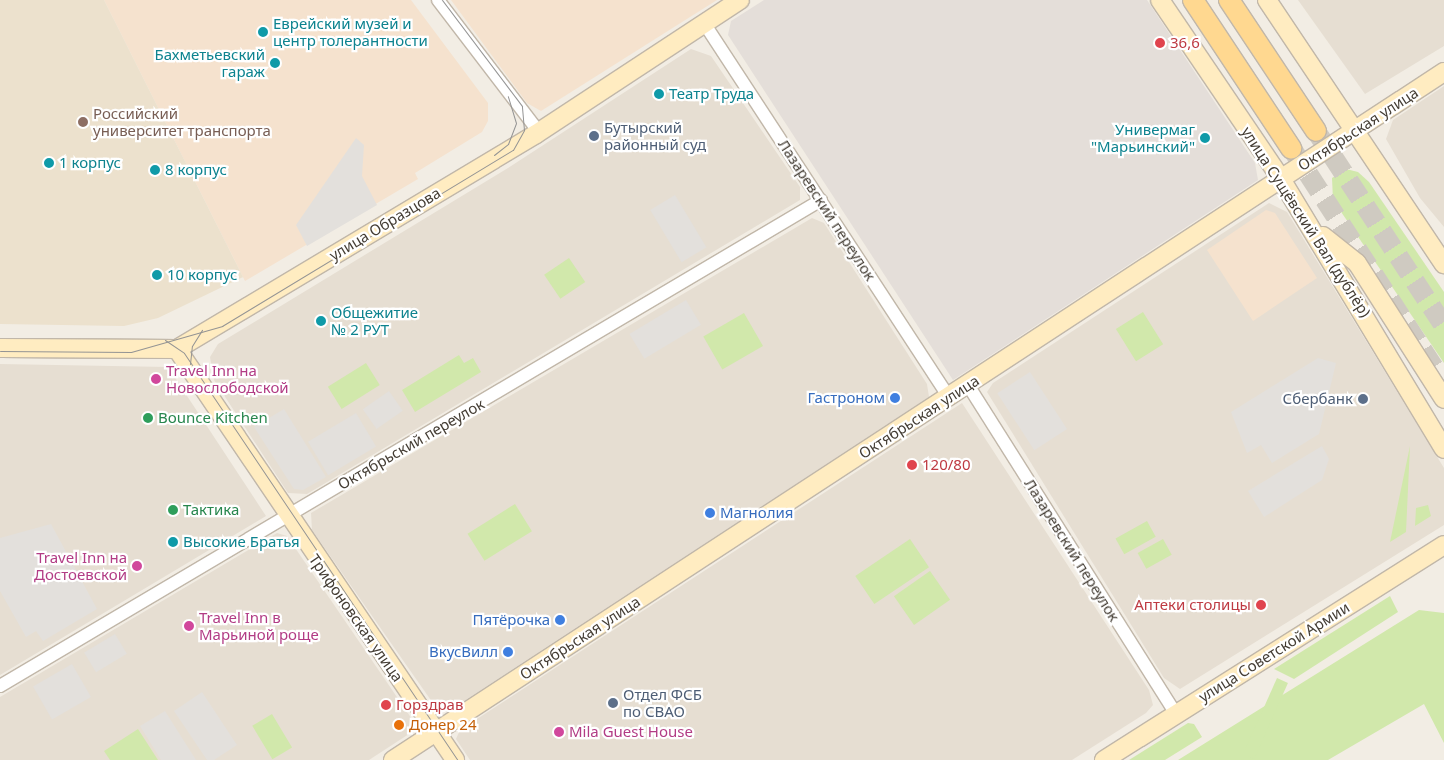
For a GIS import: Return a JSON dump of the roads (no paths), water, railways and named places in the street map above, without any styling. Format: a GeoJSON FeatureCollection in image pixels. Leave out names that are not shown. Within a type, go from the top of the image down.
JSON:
{"type":"FeatureCollection","features":[{"type":"Feature","properties":{"kind":"main road"},"geometry":{"type":"LineString","coordinates":[[1193,0],[1291,148]]}},
{"type":"Feature","properties":{"kind":"main road"},"geometry":{"type":"LineString","coordinates":[[1229,0],[1316,131]]}},
{"type":"Feature","properties":{"kind":"street"},"geometry":{"type":"LineString","coordinates":[[438,0],[539,132]]}},
{"type":"Feature","properties":{"kind":"street","name":"улица Образцова"},"geometry":{"type":"LineString","coordinates":[[177,350],[539,132],[740,0]]}},
{"type":"Feature","properties":{"kind":"street","name":"улица Сущёвский Вал (дублёр)"},"geometry":{"type":"LineString","coordinates":[[1160,0],[1281,179],[1444,449]]}},
{"type":"Feature","properties":{"kind":"street"},"geometry":{"type":"LineString","coordinates":[[1267,0],[1444,264]]}},
{"type":"Feature","properties":{"kind":"street","name":"Лазаревский переулок"},"geometry":{"type":"LineString","coordinates":[[704,23],[949,397]]}},
{"type":"Feature","properties":{"kind":"street","name":"Октябрьская улица"},"geometry":{"type":"LineString","coordinates":[[393,760],[968,386],[1444,72]]}},
{"type":"Feature","properties":{"kind":"street","name":"Октябрьский переулок"},"geometry":{"type":"LineString","coordinates":[[0,686],[821,200]]}},
{"type":"Feature","properties":{"kind":"street"},"geometry":{"type":"LineString","coordinates":[[1311,227],[1357,263],[1444,399]]}},
{"type":"Feature","properties":{"kind":"street"},"geometry":{"type":"LineString","coordinates":[[0,348],[177,350]]}},
{"type":"Feature","properties":{"kind":"street","name":"Трифоновская улица"},"geometry":{"type":"LineString","coordinates":[[177,350],[286,516],[455,760]]}},
{"type":"Feature","properties":{"kind":"street"},"geometry":{"type":"LineString","coordinates":[[1418,358],[1444,383]]}},
{"type":"Feature","properties":{"kind":"street","name":"Лазаревский переулок"},"geometry":{"type":"LineString","coordinates":[[968,386],[1176,714]]}},
{"type":"Feature","properties":{"kind":"street","name":"улица Советской Армии"},"geometry":{"type":"LineString","coordinates":[[1104,760],[1444,545]]}},
{"type":"Feature","properties":{"kind":"tunnel"},"geometry":{"type":"LineString","coordinates":[[1316,131],[1444,326]]}},
{"type":"Feature","properties":{"kind":"tunnel"},"geometry":{"type":"LineString","coordinates":[[1292,149],[1437,372]]}},
{"type":"Feature","properties":{"kind":"tram line"},"geometry":{"type":"LineString","coordinates":[[0,351],[131,352],[222,326],[513,150],[524,130],[522,106],[442,0]]}},
{"type":"Feature","properties":{"kind":"tram line"},"geometry":{"type":"LineString","coordinates":[[494,155],[508,144],[516,123],[508,96]]}},
{"type":"Feature","properties":{"kind":"tram line"},"geometry":{"type":"LineString","coordinates":[[190,364],[192,346],[202,330]]}},
{"type":"Feature","properties":{"kind":"tram line"},"geometry":{"type":"LineString","coordinates":[[165,340],[184,353],[458,760]]}},
{"type":"Feature","properties":{"kind":"place","name":"Еврейский музей и центр толерантности"},"geometry":{"type":"Point","coordinates":[263,32]}},
{"type":"Feature","properties":{"kind":"place","name":"36,6"},"geometry":{"type":"Point","coordinates":[1160,43]}},
{"type":"Feature","properties":{"kind":"place","name":"Бахметьевский гараж"},"geometry":{"type":"Point","coordinates":[275,63]}},
{"type":"Feature","properties":{"kind":"place","name":"Театр Труда"},"geometry":{"type":"Point","coordinates":[659,94]}},
{"type":"Feature","properties":{"kind":"place","name":"Российский университет транспорта"},"geometry":{"type":"Point","coordinates":[83,122]}},
{"type":"Feature","properties":{"kind":"place","name":"Бутырский районный суд"},"geometry":{"type":"Point","coordinates":[594,136]}},
{"type":"Feature","properties":{"kind":"place","name":"Универмаг \"Марьинский\""},"geometry":{"type":"Point","coordinates":[1205,138]}},
{"type":"Feature","properties":{"kind":"place","name":"1 корпус"},"geometry":{"type":"Point","coordinates":[49,163]}},
{"type":"Feature","properties":{"kind":"place","name":"8 корпус"},"geometry":{"type":"Point","coordinates":[155,170]}},
{"type":"Feature","properties":{"kind":"place","name":"10 корпус"},"geometry":{"type":"Point","coordinates":[157,275]}},
{"type":"Feature","properties":{"kind":"place","name":"Общежитие № 2 РУТ"},"geometry":{"type":"Point","coordinates":[321,321]}},
{"type":"Feature","properties":{"kind":"place","name":"Travel Inn на Новослободской"},"geometry":{"type":"Point","coordinates":[156,379]}},
{"type":"Feature","properties":{"kind":"place","name":"Гастроном"},"geometry":{"type":"Point","coordinates":[895,398]}},
{"type":"Feature","properties":{"kind":"place","name":"Сбербанк"},"geometry":{"type":"Point","coordinates":[1363,399]}},
{"type":"Feature","properties":{"kind":"place","name":"Bounce Kitchen"},"geometry":{"type":"Point","coordinates":[148,418]}},
{"type":"Feature","properties":{"kind":"place","name":"120/80"},"geometry":{"type":"Point","coordinates":[912,465]}},
{"type":"Feature","properties":{"kind":"place","name":"Тактика"},"geometry":{"type":"Point","coordinates":[173,510]}},
{"type":"Feature","properties":{"kind":"place","name":"Магнолия"},"geometry":{"type":"Point","coordinates":[710,513]}},
{"type":"Feature","properties":{"kind":"place","name":"Высокие Братья"},"geometry":{"type":"Point","coordinates":[173,542]}},
{"type":"Feature","properties":{"kind":"place","name":"Travel Inn на Достоевской"},"geometry":{"type":"Point","coordinates":[137,566]}},
{"type":"Feature","properties":{"kind":"place","name":"Аптеки столицы"},"geometry":{"type":"Point","coordinates":[1261,605]}},
{"type":"Feature","properties":{"kind":"place","name":"Пятёрочка"},"geometry":{"type":"Point","coordinates":[560,620]}},
{"type":"Feature","properties":{"kind":"place","name":"Travel Inn в Марьиной роще"},"geometry":{"type":"Point","coordinates":[189,626]}},
{"type":"Feature","properties":{"kind":"place","name":"ВкусВилл"},"geometry":{"type":"Point","coordinates":[508,652]}},
{"type":"Feature","properties":{"kind":"place","name":"Отдел ФСБ по СВАО"},"geometry":{"type":"Point","coordinates":[613,703]}},
{"type":"Feature","properties":{"kind":"place","name":"Горздрав"},"geometry":{"type":"Point","coordinates":[386,705]}},
{"type":"Feature","properties":{"kind":"place","name":"Донер 24"},"geometry":{"type":"Point","coordinates":[399,725]}},
{"type":"Feature","properties":{"kind":"place","name":"Mila Guest House"},"geometry":{"type":"Point","coordinates":[559,732]}}]}
